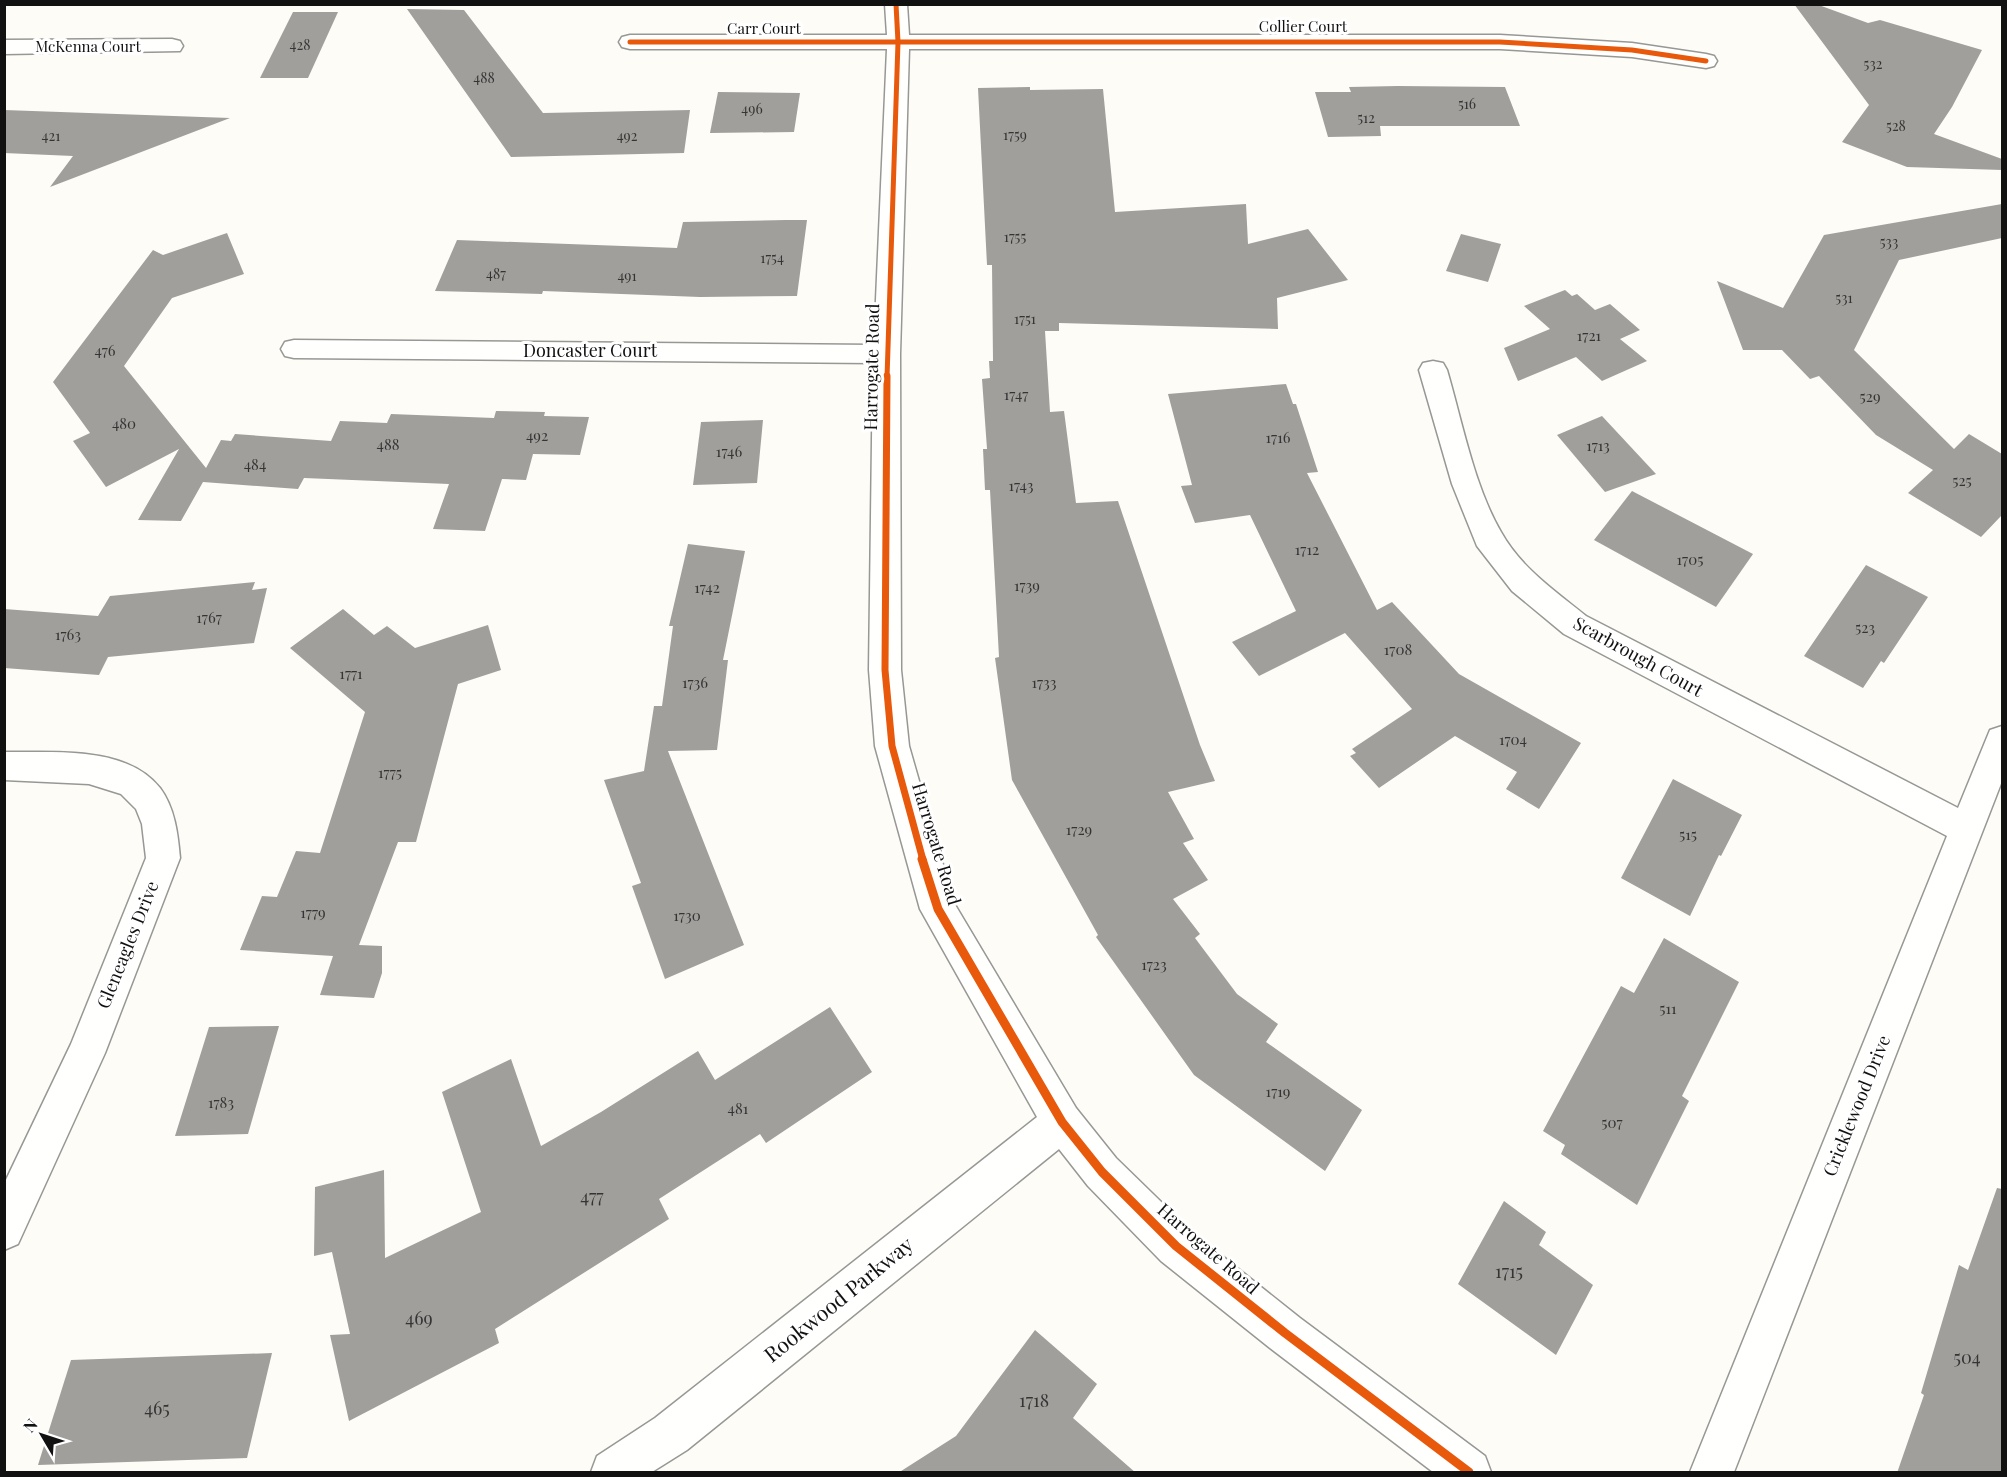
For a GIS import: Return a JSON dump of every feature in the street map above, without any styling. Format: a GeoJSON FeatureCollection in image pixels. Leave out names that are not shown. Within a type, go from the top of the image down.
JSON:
{"type":"FeatureCollection","features":[{"type":"Feature","properties":{"kind":"street","name":"Harrogate Road"},"geometry":{"type":"LineString","coordinates":[[896,4],[898,42],[886,354],[885,670],[892,746],[913,828],[938,909],[1062,1122],[1102,1172],[1176,1246],[1469,1473]]}},
{"type":"Feature","properties":{"kind":"street","name":"Carr Court"},"geometry":{"type":"LineString","coordinates":[[630,42],[898,42]]}},
{"type":"Feature","properties":{"kind":"street","name":"Collier Court"},"geometry":{"type":"LineString","coordinates":[[898,42],[1500,42],[1632,50],[1706,61]]}},
{"type":"Feature","properties":{"kind":"street","name":"McKenna Court"},"geometry":{"type":"LineString","coordinates":[[4,47],[172,46]]}},
{"type":"Feature","properties":{"kind":"street","name":"Doncaster Court"},"geometry":{"type":"LineString","coordinates":[[294,349],[886,354]]}},
{"type":"Feature","properties":{"kind":"street","name":"Scarbrough Court"},"geometry":{"type":"LineString","coordinates":[[1433,370],[1466,484],[1488,538],[1523,583],[1575,625],[1966,829]]}},
{"type":"Feature","properties":{"kind":"street","name":"Cricklewood Drive"},"geometry":{"type":"LineString","coordinates":[[1712,1473],[2002,740]]}},
{"type":"Feature","properties":{"kind":"street","name":"Gleneagles Drive"},"geometry":{"type":"LineString","coordinates":[[4,766],[107,771],[137,784],[154,805],[163,834],[163,858],[86,1053],[4,1230]]}},
{"type":"Feature","properties":{"kind":"street","name":"Rookwood Parkway"},"geometry":{"type":"LineString","coordinates":[[613,1473],[671,1434],[1062,1122]]}},
{"type":"Feature","properties":{"kind":"building"},"geometry":{"type":"Polygon","coordinates":[[[1794,4],[1816,4],[1868,23],[1880,20],[1982,50],[1952,107],[1934,134],[2002,159],[2002,170],[1907,167],[1842,142],[1869,105],[1794,4]]]}},
{"type":"Feature","properties":{"kind":"building"},"geometry":{"type":"Polygon","coordinates":[[[407,9],[464,10],[543,113],[690,110],[684,153],[511,157],[407,9]]]}},
{"type":"Feature","properties":{"kind":"building"},"geometry":{"type":"Polygon","coordinates":[[[293,12],[338,12],[308,78],[260,78],[293,12]]]}},
{"type":"Feature","properties":{"kind":"building"},"geometry":{"type":"Polygon","coordinates":[[[1030,87],[1030,90],[1103,89],[1115,212],[1246,204],[1248,244],[1308,229],[1348,280],[1277,298],[1278,329],[1059,323],[1059,331],[1045,331],[1050,412],[1064,411],[1076,503],[1118,501],[1200,745],[1215,781],[1168,792],[1194,839],[1183,843],[1208,880],[1173,899],[1200,934],[1195,938],[1237,994],[1278,1024],[1266,1042],[1362,1110],[1325,1171],[1194,1075],[1096,937],[1098,935],[1012,780],[995,658],[999,657],[990,490],[985,490],[983,449],[987,449],[982,379],[990,378],[989,361],[993,361],[992,265],[987,265],[978,88],[1030,87]]]}},
{"type":"Feature","properties":{"kind":"building"},"geometry":{"type":"Polygon","coordinates":[[[1349,87],[1505,87],[1520,126],[1380,126],[1381,136],[1328,137],[1315,92],[1351,92],[1349,87]]]}},
{"type":"Feature","properties":{"kind":"building"},"geometry":{"type":"Polygon","coordinates":[[[718,92],[800,93],[794,132],[710,133],[718,92]]]}},
{"type":"Feature","properties":{"kind":"building"},"geometry":{"type":"Polygon","coordinates":[[[4,110],[230,118],[50,187],[73,156],[4,153],[4,110]]]}},
{"type":"Feature","properties":{"kind":"building"},"geometry":{"type":"Polygon","coordinates":[[[2002,204],[2002,238],[1899,260],[1854,350],[1954,449],[1969,434],[2002,454],[2002,515],[1981,537],[1908,493],[1933,470],[1876,435],[1819,376],[1810,379],[1782,350],[1743,350],[1717,281],[1783,308],[1824,235],[2002,204]]]}},
{"type":"Feature","properties":{"kind":"building"},"geometry":{"type":"Polygon","coordinates":[[[807,220],[797,296],[700,297],[543,291],[542,294],[435,291],[457,240],[677,248],[683,222],[807,220]]]}},
{"type":"Feature","properties":{"kind":"building"},"geometry":{"type":"Polygon","coordinates":[[[227,233],[244,274],[172,298],[124,366],[206,468],[221,440],[231,441],[235,434],[331,441],[340,421],[387,423],[391,414],[494,418],[496,411],[545,412],[544,416],[589,417],[580,455],[533,454],[526,480],[502,479],[485,531],[433,529],[449,484],[304,478],[298,489],[203,482],[181,521],[138,520],[179,449],[106,487],[73,441],[90,433],[53,382],[153,250],[163,255],[227,233]]]}},
{"type":"Feature","properties":{"kind":"building"},"geometry":{"type":"Polygon","coordinates":[[[1461,234],[1501,244],[1488,282],[1446,271],[1461,234]]]}},
{"type":"Feature","properties":{"kind":"building"},"geometry":{"type":"Polygon","coordinates":[[[1565,290],[1572,296],[1577,294],[1595,310],[1610,304],[1640,330],[1620,339],[1647,361],[1602,381],[1576,357],[1518,381],[1504,348],[1550,329],[1524,306],[1565,290]]]}},
{"type":"Feature","properties":{"kind":"building"},"geometry":{"type":"Polygon","coordinates":[[[1286,384],[1293,404],[1296,404],[1318,472],[1307,473],[1377,610],[1392,602],[1459,674],[1581,743],[1539,809],[1506,789],[1517,772],[1455,736],[1379,788],[1350,756],[1356,753],[1352,749],[1412,709],[1345,633],[1259,676],[1232,642],[1296,611],[1250,515],[1195,523],[1181,486],[1192,485],[1168,394],[1286,384]]]}},
{"type":"Feature","properties":{"kind":"building"},"geometry":{"type":"Polygon","coordinates":[[[1602,416],[1656,474],[1605,492],[1557,435],[1602,416]]]}},
{"type":"Feature","properties":{"kind":"building"},"geometry":{"type":"Polygon","coordinates":[[[763,420],[757,483],[693,485],[701,422],[763,420]]]}},
{"type":"Feature","properties":{"kind":"building"},"geometry":{"type":"Polygon","coordinates":[[[1632,491],[1753,554],[1716,607],[1594,540],[1632,491]]]}},
{"type":"Feature","properties":{"kind":"building"},"geometry":{"type":"Polygon","coordinates":[[[688,544],[745,551],[723,660],[728,660],[717,750],[668,751],[744,945],[665,979],[632,886],[641,883],[604,780],[644,771],[654,706],[662,706],[673,626],[669,626],[688,544]]]}},
{"type":"Feature","properties":{"kind":"building"},"geometry":{"type":"Polygon","coordinates":[[[1866,565],[1928,597],[1884,663],[1881,661],[1863,688],[1804,656],[1866,565]]]}},
{"type":"Feature","properties":{"kind":"building"},"geometry":{"type":"Polygon","coordinates":[[[255,582],[252,590],[267,588],[254,643],[108,657],[99,675],[4,668],[4,609],[98,616],[110,596],[255,582]]]}},
{"type":"Feature","properties":{"kind":"building"},"geometry":{"type":"Polygon","coordinates":[[[343,609],[374,635],[387,626],[415,648],[488,625],[501,670],[458,684],[416,842],[398,842],[359,945],[382,946],[382,973],[374,998],[320,995],[333,956],[240,950],[262,896],[277,897],[296,851],[320,853],[365,712],[290,648],[343,609]]]}},
{"type":"Feature","properties":{"kind":"building"},"geometry":{"type":"Polygon","coordinates":[[[1673,779],[1742,815],[1721,856],[1719,855],[1690,916],[1621,878],[1673,779]]]}},
{"type":"Feature","properties":{"kind":"building"},"geometry":{"type":"Polygon","coordinates":[[[1664,938],[1739,982],[1682,1096],[1689,1101],[1637,1205],[1561,1154],[1565,1145],[1543,1131],[1621,986],[1634,993],[1664,938]]]}},
{"type":"Feature","properties":{"kind":"building"},"geometry":{"type":"Polygon","coordinates":[[[830,1007],[872,1072],[766,1143],[760,1134],[659,1199],[669,1219],[495,1329],[499,1343],[349,1421],[330,1335],[350,1334],[332,1252],[314,1256],[315,1187],[384,1170],[385,1258],[481,1212],[442,1092],[511,1059],[541,1146],[601,1112],[698,1051],[715,1080],[830,1007]]]}},
{"type":"Feature","properties":{"kind":"building"},"geometry":{"type":"Polygon","coordinates":[[[279,1026],[248,1134],[175,1136],[209,1027],[279,1026]]]}},
{"type":"Feature","properties":{"kind":"building"},"geometry":{"type":"Polygon","coordinates":[[[1997,1188],[2002,1189],[2002,1473],[1897,1473],[1924,1395],[1921,1393],[1959,1265],[1968,1270],[1997,1188]]]}},
{"type":"Feature","properties":{"kind":"building"},"geometry":{"type":"Polygon","coordinates":[[[1504,1201],[1546,1232],[1539,1245],[1593,1285],[1556,1355],[1458,1284],[1504,1201]]]}},
{"type":"Feature","properties":{"kind":"building"},"geometry":{"type":"Polygon","coordinates":[[[1035,1330],[1097,1384],[1073,1418],[1136,1473],[898,1473],[956,1436],[1035,1330]]]}},
{"type":"Feature","properties":{"kind":"building"},"geometry":{"type":"Polygon","coordinates":[[[272,1353],[247,1458],[38,1465],[71,1360],[272,1353]]]}},
{"type":"Feature","properties":{"kind":"cycle path"},"geometry":{"type":"LineString","coordinates":[[896,4],[898,42],[887,354],[885,670],[892,746],[913,828],[938,909],[1062,1122],[1102,1172],[1176,1246],[1285,1333],[1469,1472]]}},
{"type":"Feature","properties":{"kind":"cycle path"},"geometry":{"type":"LineString","coordinates":[[630,42],[1500,42],[1632,50],[1706,61]]}}]}
